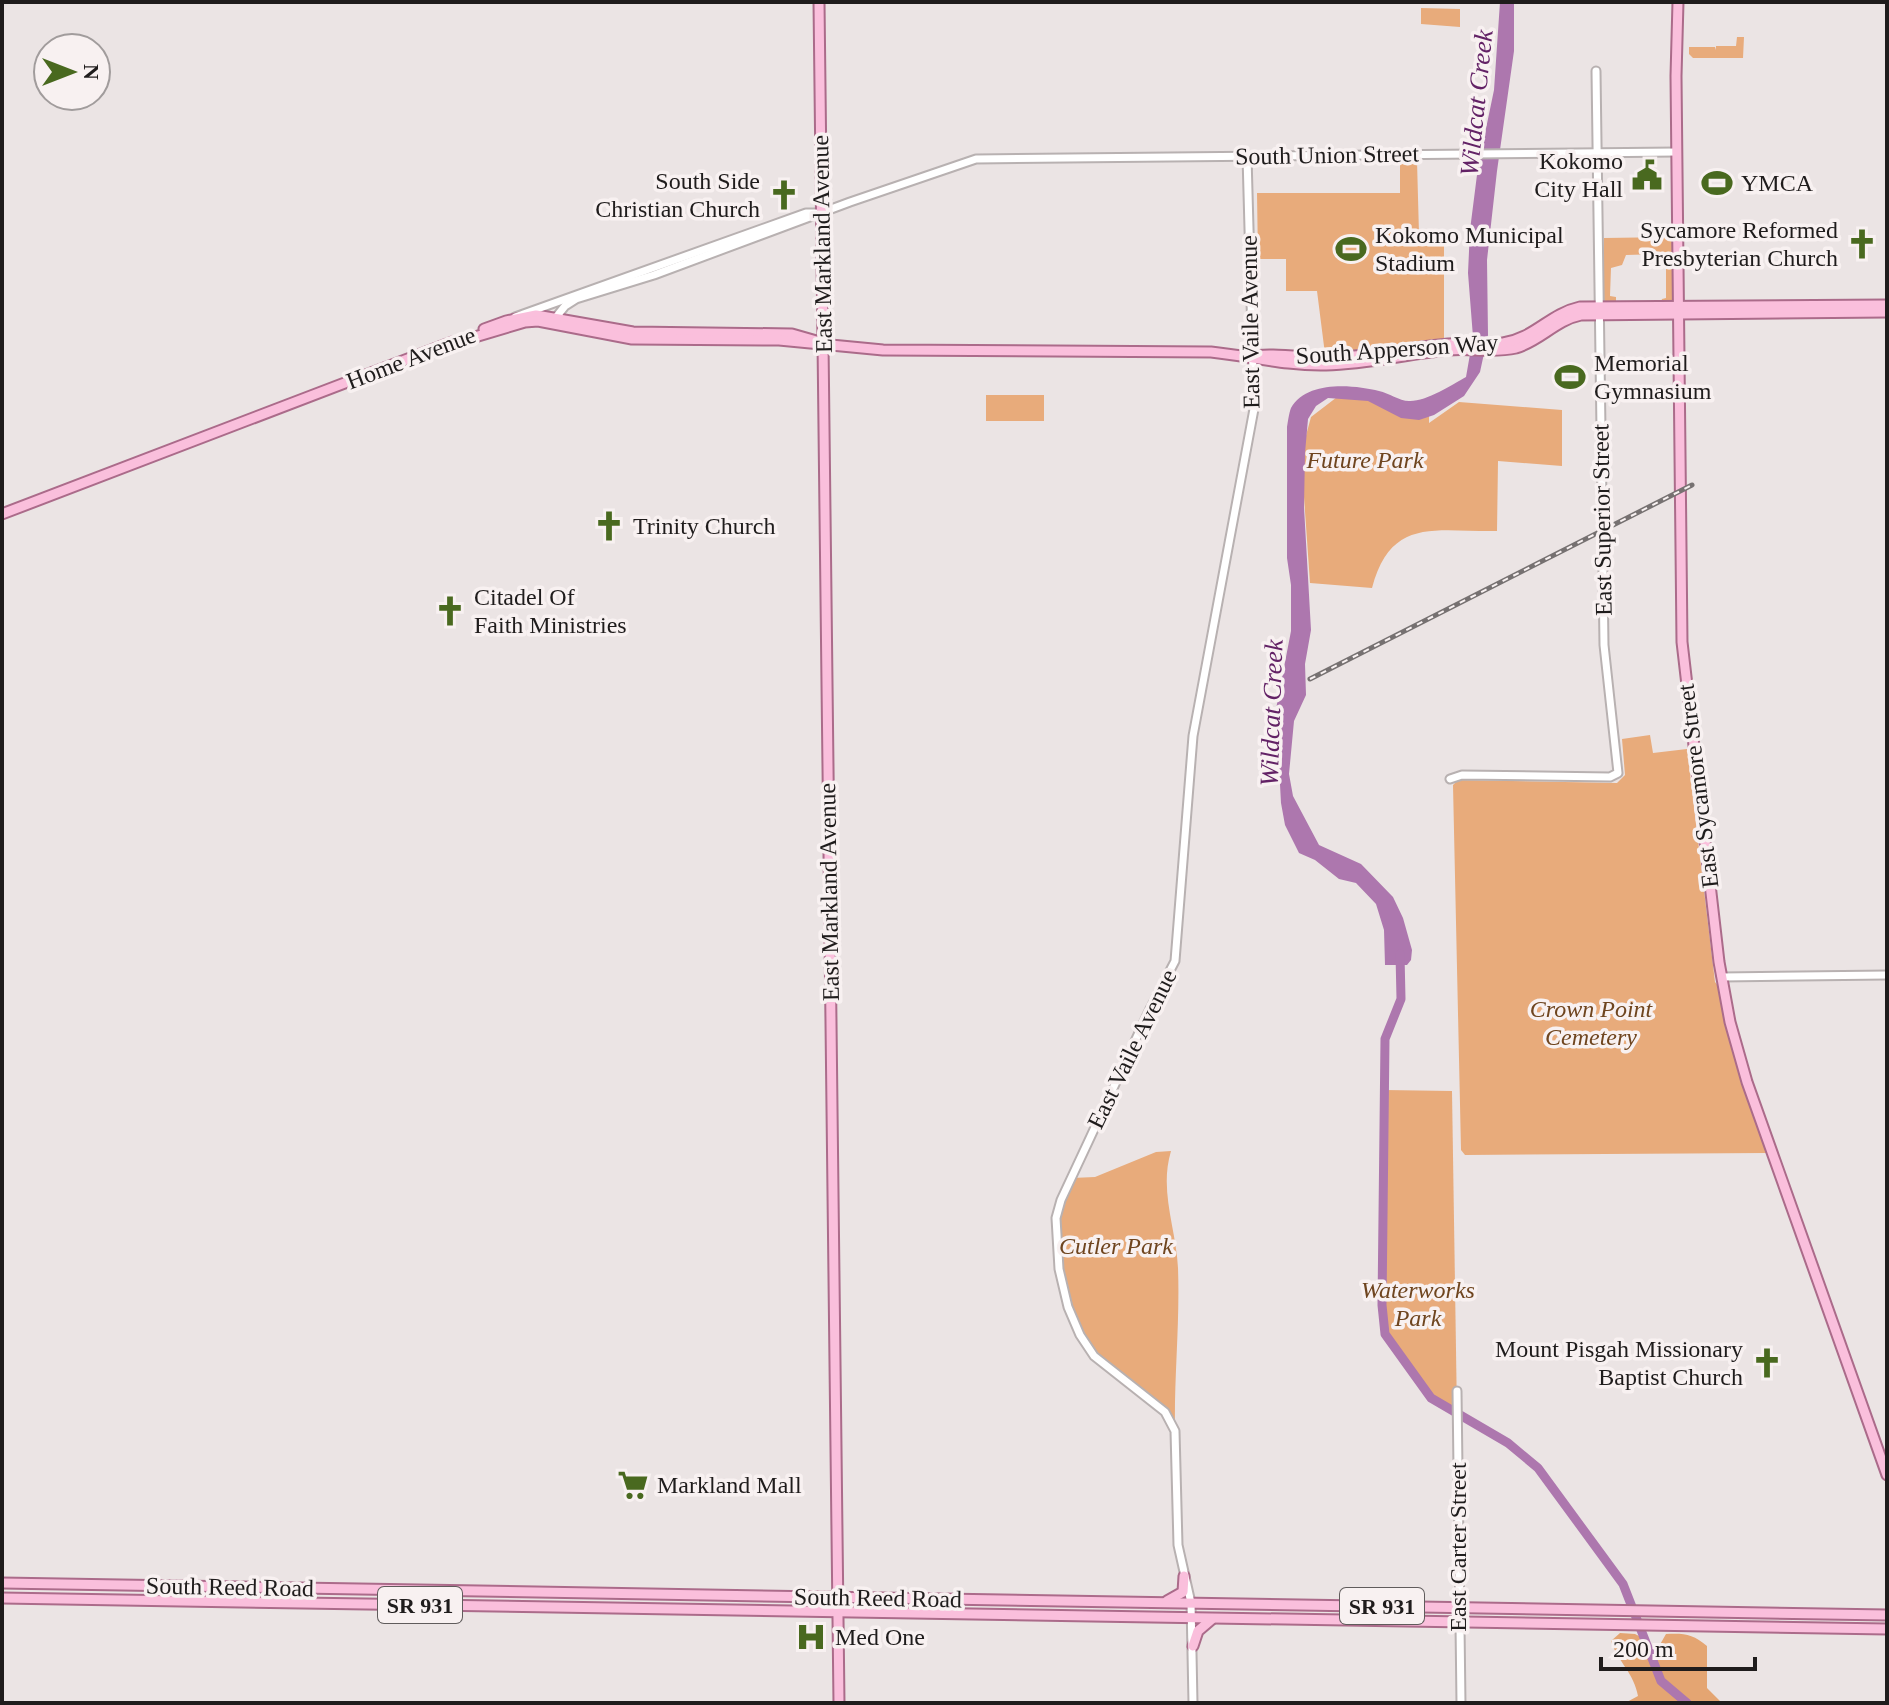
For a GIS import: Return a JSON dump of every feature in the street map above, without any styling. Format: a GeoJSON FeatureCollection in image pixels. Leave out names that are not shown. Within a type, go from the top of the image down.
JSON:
{"type":"FeatureCollection","features":[{"type":"Feature","properties":{"kind":"main road","name":"East Markland Avenue"},"geometry":{"type":"LineString","coordinates":[[819,2],[839,1703]]}},
{"type":"Feature","properties":{"kind":"main road","name":"East Sycamore Street"},"geometry":{"type":"LineString","coordinates":[[1678,2],[1682,642],[1722,977],[1734,1039],[1747,1082],[1887,1475]]}},
{"type":"Feature","properties":{"kind":"main road"},"geometry":{"type":"LineString","coordinates":[[1678,311],[1887,305]]}},
{"type":"Feature","properties":{"kind":"main road","name":"South Apperson Way"},"geometry":{"type":"LineString","coordinates":[[506,321],[536,315],[633,332],[783,333],[823,343],[883,350],[1211,352],[1296,358],[1353,357],[1453,347],[1501,347],[1526,337],[1567,310],[1678,311]]}},
{"type":"Feature","properties":{"kind":"main road"},"geometry":{"type":"LineString","coordinates":[[1678,311],[1887,312]]}},
{"type":"Feature","properties":{"kind":"main road","name":"South Apperson Way"},"geometry":{"type":"LineString","coordinates":[[448,345],[525,322],[554,320]]}},
{"type":"Feature","properties":{"kind":"main road","name":"Home Avenue"},"geometry":{"type":"LineString","coordinates":[[2,514],[506,321]]}},
{"type":"Feature","properties":{"kind":"main road"},"geometry":{"type":"LineString","coordinates":[[1160,1603],[1183,1592],[1184,1576]]}},
{"type":"Feature","properties":{"kind":"main road","name":"South Reed Road"},"geometry":{"type":"LineString","coordinates":[[2,1583],[1887,1615]]}},
{"type":"Feature","properties":{"kind":"main road","name":"South Reed Road"},"geometry":{"type":"LineString","coordinates":[[2,1598],[1887,1629]]}},
{"type":"Feature","properties":{"kind":"main road"},"geometry":{"type":"LineString","coordinates":[[1193,1646],[1198,1631],[1212,1619]]}},
{"type":"Feature","properties":{"kind":"street","name":"East Superior Street"},"geometry":{"type":"LineString","coordinates":[[1450,779],[1462,775],[1616,776],[1618,763],[1604,645],[1596,71]]}},
{"type":"Feature","properties":{"kind":"street","name":"South Union Street"},"geometry":{"type":"LineString","coordinates":[[976,159],[1677,152]]}},
{"type":"Feature","properties":{"kind":"street","name":"East Vaile Avenue"},"geometry":{"type":"LineString","coordinates":[[1193,1703],[1191,1603],[1178,1545],[1175,1431],[1158,1406],[1094,1356],[1080,1335],[1062,1285],[1056,1218],[1061,1200],[1175,961],[1193,736],[1254,409],[1247,156]]}},
{"type":"Feature","properties":{"kind":"street","name":"Home Avenue"},"geometry":{"type":"LineString","coordinates":[[554,320],[568,302],[654,275],[976,159]]}},
{"type":"Feature","properties":{"kind":"street","name":"Home Avenue"},"geometry":{"type":"LineString","coordinates":[[506,321],[806,213],[822,212]]}},
{"type":"Feature","properties":{"kind":"street"},"geometry":{"type":"LineString","coordinates":[[1722,977],[1887,975]]}},
{"type":"Feature","properties":{"kind":"street","name":"East Carter Street"},"geometry":{"type":"LineString","coordinates":[[1457,1391],[1461,1703]]}},
{"type":"Feature","properties":{"kind":"green space"},"geometry":{"type":"Polygon","coordinates":[[[1421,8],[1460,9],[1460,27],[1421,24],[1421,8]]]}},
{"type":"Feature","properties":{"kind":"green space"},"geometry":{"type":"Polygon","coordinates":[[[1737,37],[1744,37],[1743,58],[1693,58],[1689,54],[1689,47],[1715,47],[1716,50],[1716,46],[1736,46],[1737,37]]]}},
{"type":"Feature","properties":{"kind":"green space","name":"Kokomo Municipal Stadium"},"geometry":{"type":"Polygon","coordinates":[[[1400,161],[1417,161],[1419,234],[1444,239],[1444,340],[1348,354],[1325,354],[1317,291],[1286,291],[1286,259],[1258,259],[1257,193],[1400,193],[1400,161]]]}},
{"type":"Feature","properties":{"kind":"green space"},"geometry":{"type":"Polygon","coordinates":[[[1672,237],[1672,302],[1604,305],[1604,238],[1672,237]],[[1661,254],[1626,255],[1622,265],[1611,268],[1610,296],[1616,297],[1616,303],[1661,302],[1666,298],[1666,259],[1661,259],[1661,254]]]}},
{"type":"Feature","properties":{"kind":"green space","name":"Future Park"},"geometry":{"type":"Polygon","coordinates":[[[1341,394],[1429,410],[1429,423],[1459,402],[1562,410],[1562,466],[1498,461],[1497,531],[1436,530],[1404,539],[1391,549],[1380,565],[1372,588],[1310,583],[1301,454],[1311,417],[1341,394]]]}},
{"type":"Feature","properties":{"kind":"green space"},"geometry":{"type":"Polygon","coordinates":[[[986,395],[1044,395],[1044,421],[986,421],[986,395]]]}},
{"type":"Feature","properties":{"kind":"green space","name":"Crown Point Cemetery"},"geometry":{"type":"Polygon","coordinates":[[[1650,735],[1653,753],[1687,749],[1715,982],[1719,987],[1730,1042],[1767,1153],[1465,1155],[1461,1150],[1453,785],[1458,780],[1617,783],[1625,775],[1622,739],[1650,735]]]}},
{"type":"Feature","properties":{"kind":"green space","name":"Waterworks Park"},"geometry":{"type":"Polygon","coordinates":[[[1384,1090],[1452,1091],[1457,1414],[1431,1398],[1385,1334],[1382,1305],[1384,1090]]]}},
{"type":"Feature","properties":{"kind":"green space","name":"Cutler Park"},"geometry":{"type":"Polygon","coordinates":[[[1171,1151],[1167,1195],[1178,1268],[1175,1431],[1170,1419],[1086,1345],[1062,1285],[1056,1218],[1072,1178],[1095,1177],[1156,1152],[1171,1151]]]}},
{"type":"Feature","properties":{"kind":"shaded area"},"geometry":{"type":"Polygon","coordinates":[[[1500,2],[1514,2],[1514,51],[1487,260],[1488,335],[1480,372],[1464,396],[1434,415],[1419,420],[1401,418],[1368,401],[1328,398],[1316,406],[1308,419],[1304,507],[1311,630],[1305,664],[1306,695],[1294,721],[1289,774],[1293,796],[1319,845],[1361,864],[1393,897],[1403,918],[1412,950],[1411,960],[1407,965],[1385,965],[1384,930],[1376,904],[1356,883],[1339,879],[1315,860],[1299,853],[1285,825],[1276,709],[1291,631],[1291,585],[1287,558],[1287,427],[1291,408],[1298,399],[1319,389],[1357,387],[1415,401],[1466,377],[1473,337],[1468,273],[1470,230],[1478,167],[1494,90],[1500,2]]]}},
{"type":"Feature","properties":{"kind":"shaded area"},"geometry":{"type":"Polygon","coordinates":[[[1620,1633],[1635,1634],[1645,1639],[1655,1664],[1658,1648],[1666,1634],[1688,1635],[1702,1642],[1707,1646],[1707,1688],[1722,1703],[1625,1703],[1638,1696],[1611,1641],[1620,1633]]]}},
{"type":"Feature","properties":{"kind":"waterway","name":"Wildcat Creek"},"geometry":{"type":"LineString","coordinates":[[1400,954],[1401,999],[1385,1039],[1382,1305],[1385,1334],[1431,1398],[1508,1443],[1538,1468],[1623,1584],[1661,1681],[1687,1703]]}},
{"type":"Feature","properties":{"kind":"railway"},"geometry":{"type":"LineString","coordinates":[[1310,679],[1692,485]]}},
{"type":"Feature","properties":{"kind":"place","name":"Kokomo City Hall"},"geometry":{"type":"Point","coordinates":[1647,175]}},
{"type":"Feature","properties":{"kind":"place","name":"YMCA"},"geometry":{"type":"Point","coordinates":[1717,183]}},
{"type":"Feature","properties":{"kind":"place","name":"South Side Christian Church"},"geometry":{"type":"Point","coordinates":[784,195]}},
{"type":"Feature","properties":{"kind":"place","name":"Sycamore Reformed Presbyterian Church"},"geometry":{"type":"Point","coordinates":[1862,244]}},
{"type":"Feature","properties":{"kind":"place","name":"Kokomo Municipal Stadium"},"geometry":{"type":"Point","coordinates":[1351,249]}},
{"type":"Feature","properties":{"kind":"place","name":"Memorial Gymnasium"},"geometry":{"type":"Point","coordinates":[1570,377]}},
{"type":"Feature","properties":{"kind":"place","name":"Trinity Church"},"geometry":{"type":"Point","coordinates":[609,526]}},
{"type":"Feature","properties":{"kind":"place","name":"Citadel Of Faith Ministries"},"geometry":{"type":"Point","coordinates":[450,611]}},
{"type":"Feature","properties":{"kind":"place","name":"Mount Pisgah Missionary Baptist Church"},"geometry":{"type":"Point","coordinates":[1767,1363]}},
{"type":"Feature","properties":{"kind":"place","name":"Markland Mall"},"geometry":{"type":"Point","coordinates":[633,1485]}},
{"type":"Feature","properties":{"kind":"place","name":"Med One"},"geometry":{"type":"Point","coordinates":[811,1637]}}]}
